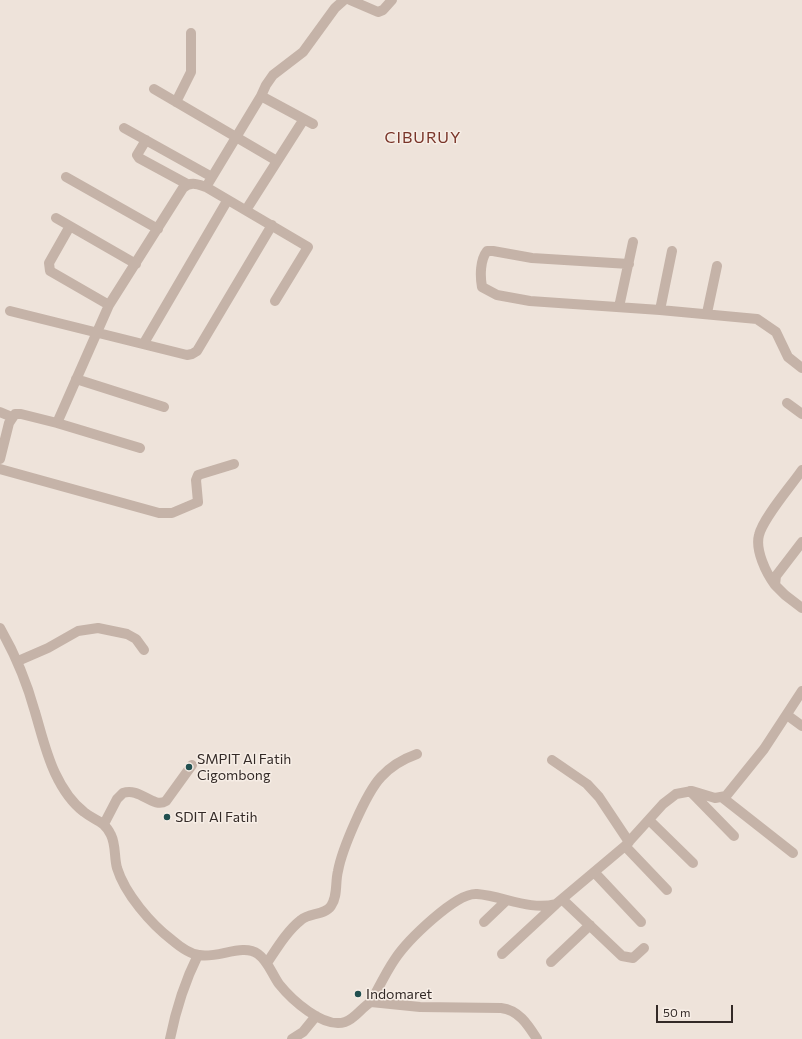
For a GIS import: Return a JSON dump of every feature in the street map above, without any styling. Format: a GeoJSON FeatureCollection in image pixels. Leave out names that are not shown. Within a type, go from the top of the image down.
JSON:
{"type":"FeatureCollection","features":[{"type":"Feature","properties":{"kind":"street"},"geometry":{"type":"LineString","coordinates":[[206,187],[261,96],[266,84],[273,75],[303,52],[335,8],[344,0]]}},
{"type":"Feature","properties":{"kind":"street"},"geometry":{"type":"LineString","coordinates":[[350,0],[372,11],[378,12],[383,10],[392,0]]}},
{"type":"Feature","properties":{"kind":"street"},"geometry":{"type":"LineString","coordinates":[[176,102],[192,72],[191,33]]}},
{"type":"Feature","properties":{"kind":"street"},"geometry":{"type":"LineString","coordinates":[[154,89],[277,161]]}},
{"type":"Feature","properties":{"kind":"street"},"geometry":{"type":"LineString","coordinates":[[246,210],[277,161],[309,121],[261,96]]}},
{"type":"Feature","properties":{"kind":"street"},"geometry":{"type":"LineString","coordinates":[[124,128],[212,177]]}},
{"type":"Feature","properties":{"kind":"street"},"geometry":{"type":"LineString","coordinates":[[146,140],[137,155],[139,158],[187,184],[196,184],[206,187],[227,201],[272,224],[307,245],[309,248],[275,301]]}},
{"type":"Feature","properties":{"kind":"street"},"geometry":{"type":"LineString","coordinates":[[66,177],[158,229]]}},
{"type":"Feature","properties":{"kind":"street"},"geometry":{"type":"LineString","coordinates":[[57,423],[96,331],[109,305],[187,184]]}},
{"type":"Feature","properties":{"kind":"street"},"geometry":{"type":"LineString","coordinates":[[144,343],[227,201]]}},
{"type":"Feature","properties":{"kind":"street"},"geometry":{"type":"LineString","coordinates":[[56,218],[136,264]]}},
{"type":"Feature","properties":{"kind":"street"},"geometry":{"type":"LineString","coordinates":[[10,311],[192,354],[197,351],[272,224]]}},
{"type":"Feature","properties":{"kind":"street"},"geometry":{"type":"LineString","coordinates":[[70,226],[49,263],[50,271],[109,305]]}},
{"type":"Feature","properties":{"kind":"street"},"geometry":{"type":"LineString","coordinates":[[619,307],[634,242]]}},
{"type":"Feature","properties":{"kind":"street"},"geometry":{"type":"LineString","coordinates":[[629,264],[532,258],[486,251],[482,256],[482,287],[497,295],[530,301],[748,317],[765,323],[776,332],[788,357],[802,368]]}},
{"type":"Feature","properties":{"kind":"street"},"geometry":{"type":"LineString","coordinates":[[660,310],[672,251]]}},
{"type":"Feature","properties":{"kind":"street"},"geometry":{"type":"LineString","coordinates":[[707,313],[717,266]]}},
{"type":"Feature","properties":{"kind":"street"},"geometry":{"type":"LineString","coordinates":[[76,379],[164,407]]}},
{"type":"Feature","properties":{"kind":"street"},"geometry":{"type":"LineString","coordinates":[[787,403],[802,414]]}},
{"type":"Feature","properties":{"kind":"street"},"geometry":{"type":"LineString","coordinates":[[0,412],[12,417]]}},
{"type":"Feature","properties":{"kind":"street"},"geometry":{"type":"LineString","coordinates":[[0,459],[12,417],[15,414],[21,414],[57,423],[140,448]]}},
{"type":"Feature","properties":{"kind":"street"},"geometry":{"type":"LineString","coordinates":[[0,469],[139,509],[166,514],[180,511],[198,502],[196,480],[198,475],[234,464]]}},
{"type":"Feature","properties":{"kind":"street"},"geometry":{"type":"LineString","coordinates":[[802,470],[765,522],[758,537],[760,552],[769,577],[785,595],[802,608]]}},
{"type":"Feature","properties":{"kind":"street"},"geometry":{"type":"LineString","coordinates":[[775,585],[776,576],[802,542]]}},
{"type":"Feature","properties":{"kind":"street"},"geometry":{"type":"LineString","coordinates":[[0,628],[18,662],[51,764],[57,778],[69,797],[79,808],[104,824],[113,837],[119,871],[144,912],[171,940],[198,955],[217,955],[247,950],[256,952],[267,963],[284,989],[316,1016],[327,1022],[345,1022],[371,1002],[398,954],[456,900],[471,893],[542,906],[559,902],[590,925],[624,958],[633,958],[644,948]]}},
{"type":"Feature","properties":{"kind":"street"},"geometry":{"type":"LineString","coordinates":[[18,662],[48,648],[78,631],[98,628],[127,634],[136,639],[144,650]]}},
{"type":"Feature","properties":{"kind":"street"},"geometry":{"type":"LineString","coordinates":[[723,798],[739,782],[787,715],[802,691]]}},
{"type":"Feature","properties":{"kind":"street"},"geometry":{"type":"LineString","coordinates":[[787,715],[802,726]]}},
{"type":"Feature","properties":{"kind":"street"},"geometry":{"type":"LineString","coordinates":[[267,963],[283,940],[302,918],[329,909],[332,905],[336,892],[337,872],[344,851],[370,792],[381,777],[399,761],[416,754]]}},
{"type":"Feature","properties":{"kind":"street"},"geometry":{"type":"LineString","coordinates":[[552,760],[587,784],[599,797],[627,844],[667,890]]}},
{"type":"Feature","properties":{"kind":"street"},"geometry":{"type":"LineString","coordinates":[[104,824],[117,799],[123,793],[136,792],[157,803],[166,801],[192,765]]}},
{"type":"Feature","properties":{"kind":"street"},"geometry":{"type":"LineString","coordinates":[[690,791],[734,836]]}},
{"type":"Feature","properties":{"kind":"street"},"geometry":{"type":"LineString","coordinates":[[502,954],[559,902],[627,844],[670,798],[681,792],[690,791],[716,798],[723,798],[793,853]]}},
{"type":"Feature","properties":{"kind":"street"},"geometry":{"type":"LineString","coordinates":[[649,820],[693,863]]}},
{"type":"Feature","properties":{"kind":"street"},"geometry":{"type":"LineString","coordinates":[[594,872],[641,922]]}},
{"type":"Feature","properties":{"kind":"street"},"geometry":{"type":"LineString","coordinates":[[484,922],[507,900]]}},
{"type":"Feature","properties":{"kind":"street"},"geometry":{"type":"LineString","coordinates":[[551,962],[590,925]]}},
{"type":"Feature","properties":{"kind":"street"},"geometry":{"type":"LineString","coordinates":[[170,1039],[177,1004],[185,979],[198,955]]}},
{"type":"Feature","properties":{"kind":"street"},"geometry":{"type":"LineString","coordinates":[[371,1002],[420,1007],[505,1009],[518,1015],[537,1039]]}},
{"type":"Feature","properties":{"kind":"street"},"geometry":{"type":"LineString","coordinates":[[292,1039],[303,1032],[316,1016]]}},
{"type":"Feature","properties":{"kind":"place","name":"SMPIT Al Fatih Cigombong"},"geometry":{"type":"Point","coordinates":[189,767]}},
{"type":"Feature","properties":{"kind":"place","name":"SDIT Al Fatih"},"geometry":{"type":"Point","coordinates":[167,817]}},
{"type":"Feature","properties":{"kind":"place","name":"Indomaret"},"geometry":{"type":"Point","coordinates":[358,994]}},
{"type":"Feature","properties":{"kind":"district","name":"CIBURUY"},"geometry":{"type":"Point","coordinates":[423,138]}}]}
